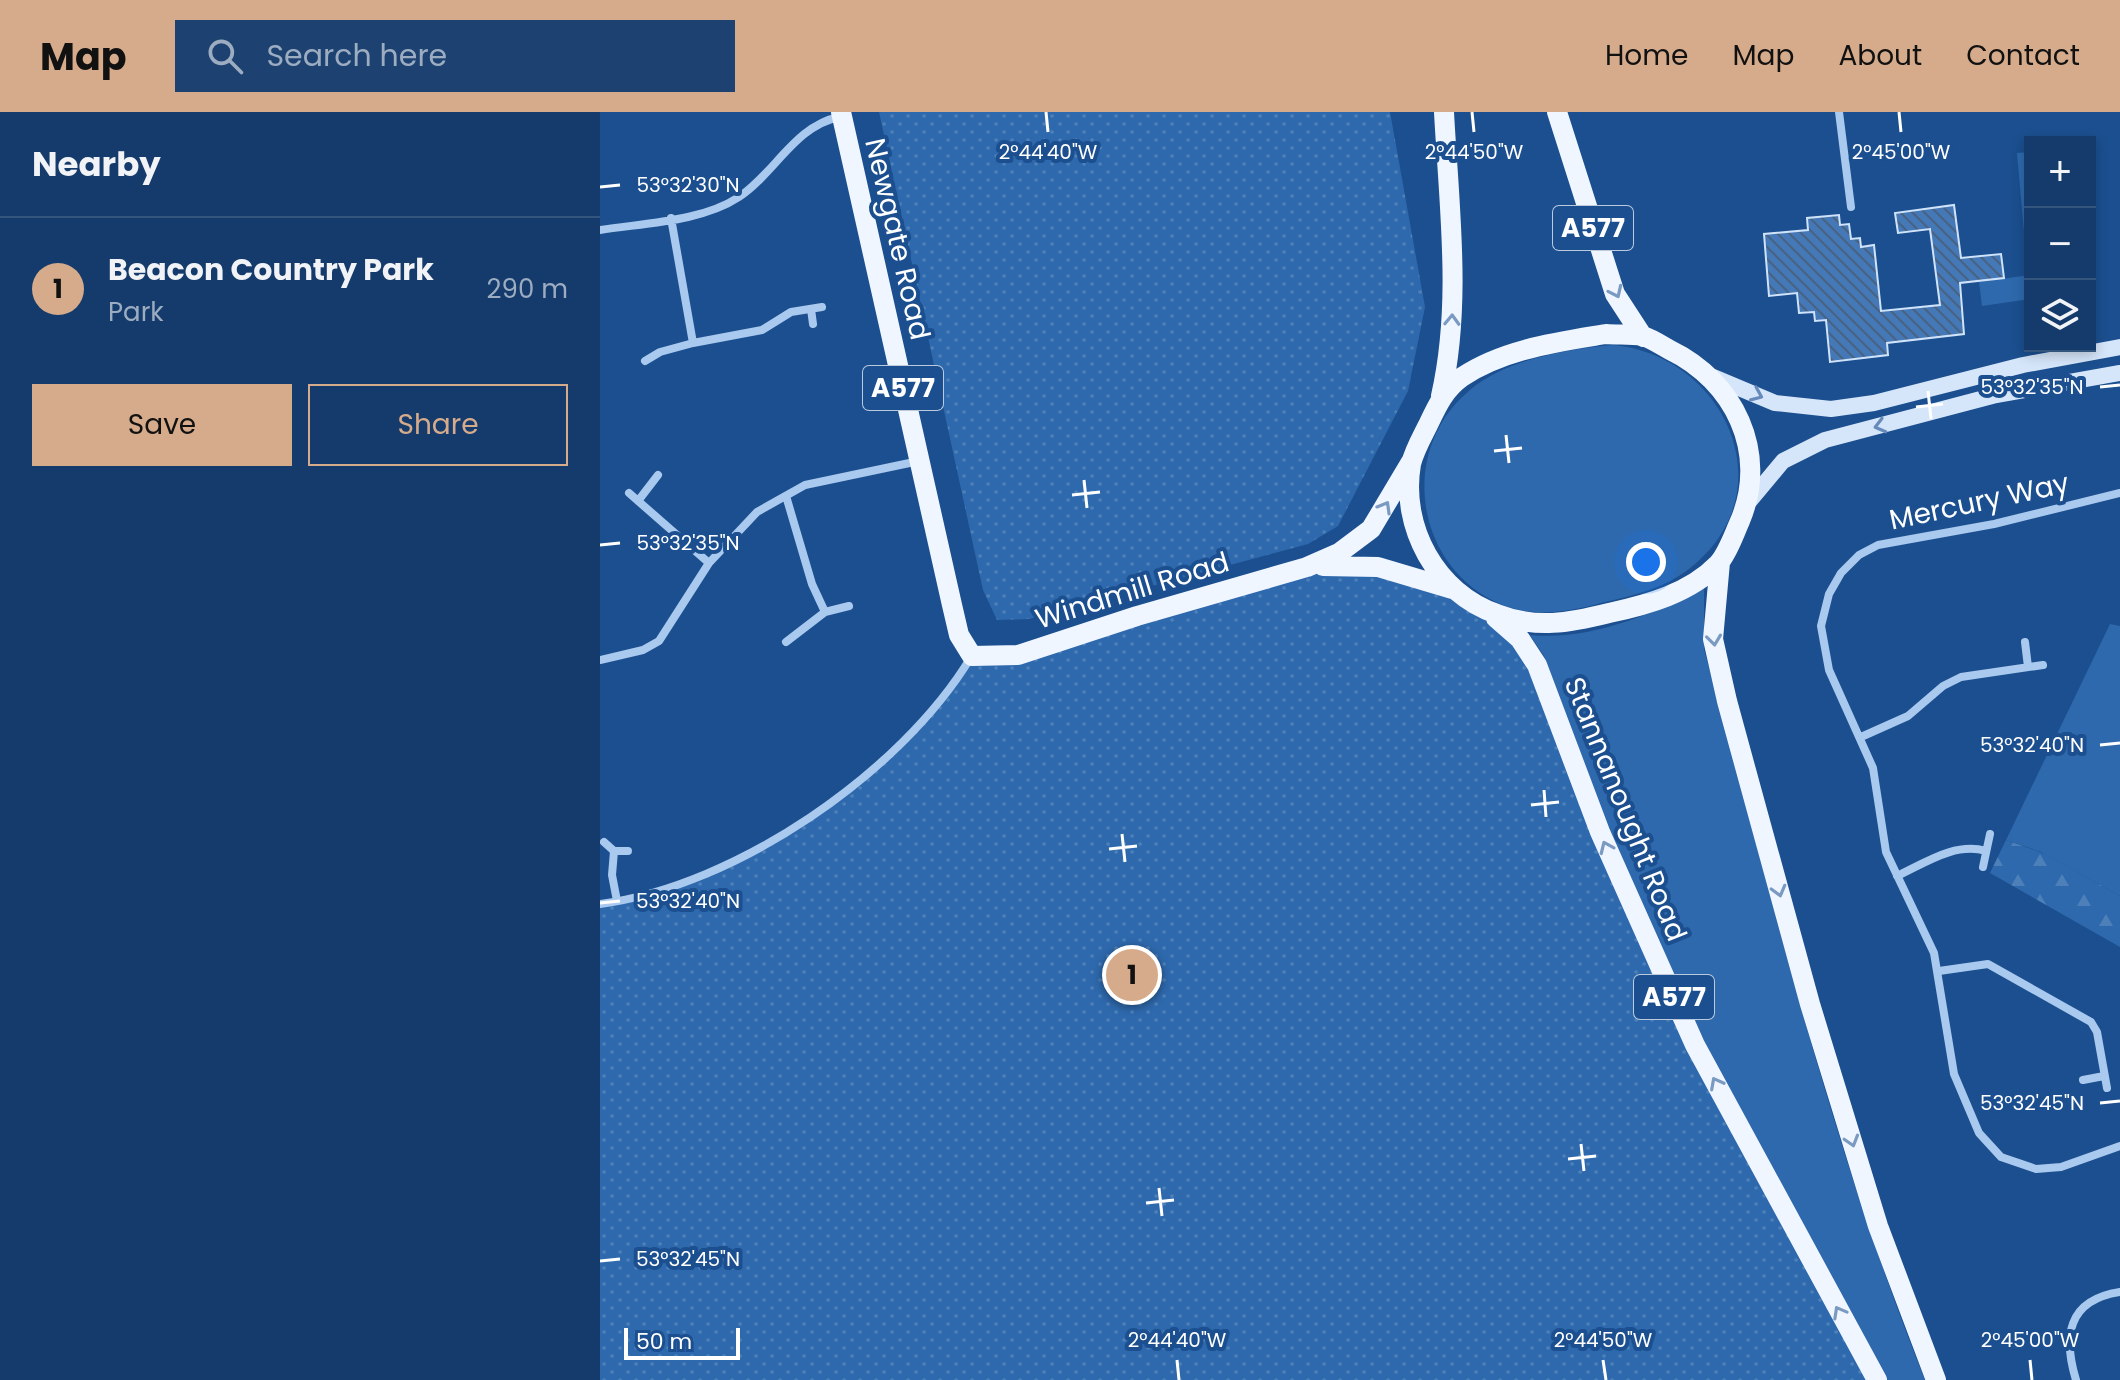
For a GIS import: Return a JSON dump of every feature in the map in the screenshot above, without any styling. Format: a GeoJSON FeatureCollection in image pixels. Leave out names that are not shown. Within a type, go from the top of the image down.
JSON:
{"type":"FeatureCollection","features":[{"type":"Feature","properties":{"kind":"main road","name":"A577"},"geometry":{"type":"LineString","coordinates":[[1444,112],[1453,296],[1451,353],[1441,396],[1411,462],[1409,495],[1414,524],[1434,568],[1456,590],[1487,611],[1519,623],[1568,623],[1654,602],[1682,589],[1720,562]]}},
{"type":"Feature","properties":{"kind":"main road","name":"A577"},"geometry":{"type":"LineString","coordinates":[[1557,112],[1615,294],[1643,337]]}},
{"type":"Feature","properties":{"kind":"main road","name":"Newgate Road"},"geometry":{"type":"LineString","coordinates":[[841,114],[959,635],[972,656]]}},
{"type":"Feature","properties":{"kind":"main road","name":"A577"},"geometry":{"type":"LineString","coordinates":[[1441,396],[1461,378],[1490,362],[1524,351],[1606,334],[1643,337],[1683,356],[1713,377],[1731,403],[1744,435],[1749,470],[1747,505],[1720,562],[1713,600],[1713,639],[1810,1004],[1878,1226],[1936,1380]]}},
{"type":"Feature","properties":{"kind":"main road"},"geometry":{"type":"LineString","coordinates":[[1713,377],[1775,403],[1831,409],[1874,403],[2120,337]]}},
{"type":"Feature","properties":{"kind":"main road"},"geometry":{"type":"LineString","coordinates":[[2023,365],[2120,347]]}},
{"type":"Feature","properties":{"kind":"main road"},"geometry":{"type":"LineString","coordinates":[[1747,505],[1783,461],[1825,440],[1996,395],[2120,373]]}},
{"type":"Feature","properties":{"kind":"main road","name":"Windmill Road"},"geometry":{"type":"LineString","coordinates":[[972,656],[1018,655],[1137,616],[1307,567],[1362,539],[1381,516],[1411,462]]}},
{"type":"Feature","properties":{"kind":"main road","name":"Windmill Road"},"geometry":{"type":"LineString","coordinates":[[1307,567],[1361,564],[1456,590]]}},
{"type":"Feature","properties":{"kind":"main road","name":"Stannanought Road"},"geometry":{"type":"LineString","coordinates":[[1487,611],[1520,639],[1537,665],[1600,832],[1695,1045],[1877,1380]]}},
{"type":"Feature","properties":{"kind":"street"},"geometry":{"type":"LineString","coordinates":[[1839,112],[1851,207]]}},
{"type":"Feature","properties":{"kind":"street"},"geometry":{"type":"LineString","coordinates":[[600,230],[707,212],[736,199],[763,180],[810,128],[841,114]]}},
{"type":"Feature","properties":{"kind":"street"},"geometry":{"type":"LineString","coordinates":[[671,218],[693,343]]}},
{"type":"Feature","properties":{"kind":"street"},"geometry":{"type":"LineString","coordinates":[[645,361],[660,352],[693,343],[762,330],[791,312],[822,307]]}},
{"type":"Feature","properties":{"kind":"street"},"geometry":{"type":"LineString","coordinates":[[811,309],[813,324]]}},
{"type":"Feature","properties":{"kind":"street"},"geometry":{"type":"LineString","coordinates":[[600,660],[632,654],[659,641],[709,563],[757,512],[805,485],[920,461]]}},
{"type":"Feature","properties":{"kind":"street"},"geometry":{"type":"LineString","coordinates":[[638,501],[658,475]]}},
{"type":"Feature","properties":{"kind":"street"},"geometry":{"type":"LineString","coordinates":[[629,493],[709,563]]}},
{"type":"Feature","properties":{"kind":"street","name":"Mercury Way"},"geometry":{"type":"LineString","coordinates":[[2120,493],[1955,532],[1888,541],[1850,563],[1829,594],[1821,637],[1829,670],[1873,768],[1883,840],[1897,876],[1924,926],[1939,971],[1958,1087],[1979,1133],[1993,1151],[2012,1164],[2048,1169],[2120,1146]]}},
{"type":"Feature","properties":{"kind":"street"},"geometry":{"type":"LineString","coordinates":[[786,496],[812,584],[825,612]]}},
{"type":"Feature","properties":{"kind":"street"},"geometry":{"type":"LineString","coordinates":[[786,642],[825,612],[849,606]]}},
{"type":"Feature","properties":{"kind":"street"},"geometry":{"type":"LineString","coordinates":[[2025,642],[2028,667]]}},
{"type":"Feature","properties":{"kind":"street"},"geometry":{"type":"LineString","coordinates":[[600,904],[646,896],[696,879],[757,850],[802,821],[905,741],[953,687],[972,656]]}},
{"type":"Feature","properties":{"kind":"street"},"geometry":{"type":"LineString","coordinates":[[1861,737],[1908,716],[1934,692],[1961,677],[2043,665]]}},
{"type":"Feature","properties":{"kind":"street"},"geometry":{"type":"LineString","coordinates":[[1983,867],[1990,834]]}},
{"type":"Feature","properties":{"kind":"street"},"geometry":{"type":"LineString","coordinates":[[604,842],[614,851],[628,851]]}},
{"type":"Feature","properties":{"kind":"street"},"geometry":{"type":"LineString","coordinates":[[1897,876],[1958,849],[1986,851]]}},
{"type":"Feature","properties":{"kind":"street"},"geometry":{"type":"LineString","coordinates":[[614,851],[612,875],[617,901]]}},
{"type":"Feature","properties":{"kind":"street"},"geometry":{"type":"LineString","coordinates":[[1939,971],[1988,964],[2091,1022],[2097,1032],[2107,1088]]}},
{"type":"Feature","properties":{"kind":"street"},"geometry":{"type":"LineString","coordinates":[[2083,1080],[2104,1076]]}},
{"type":"Feature","properties":{"kind":"street"},"geometry":{"type":"LineString","coordinates":[[2076,1380],[2068,1354],[2072,1324],[2094,1300],[2120,1292]]}},
{"type":"Feature","properties":{"kind":"green space"},"geometry":{"type":"Polygon","coordinates":[[[879,112],[1390,112],[1425,307],[1408,391],[1338,526],[1308,544],[1029,619],[997,620],[983,590],[879,112]]]}},
{"type":"Feature","properties":{"kind":"green space"},"geometry":{"type":"Polygon","coordinates":[[[2024,152],[2024,232],[2017,153],[2024,152]]]}},
{"type":"Feature","properties":{"kind":"green space"},"geometry":{"type":"Polygon","coordinates":[[[2024,276],[2024,300],[1982,306],[1979,282],[2024,276]]]}},
{"type":"Feature","properties":{"kind":"green space"},"geometry":{"type":"Polygon","coordinates":[[[1612,345],[1651,354],[1684,372],[1711,398],[1729,429],[1738,463],[1736,498],[1722,533],[1685,572],[1639,593],[1576,609],[1550,612],[1525,611],[1500,604],[1471,587],[1449,563],[1434,536],[1426,506],[1425,474],[1432,444],[1447,415],[1484,380],[1537,358],[1612,345]]]}},
{"type":"Feature","properties":{"kind":"green space"},"geometry":{"type":"Polygon","coordinates":[[[1342,564],[1456,590],[1520,639],[1695,1045],[1877,1380],[600,1380],[600,905],[696,879],[802,821],[905,741],[972,656],[997,657],[1342,564]]]}},
{"type":"Feature","properties":{"kind":"green space"},"geometry":{"type":"Polygon","coordinates":[[[1704,589],[1704,649],[1778,926],[1860,1200],[1925,1380],[1887,1380],[1695,1027],[1615,851],[1544,656],[1530,635],[1575,634],[1620,624],[1704,589]]]}},
{"type":"Feature","properties":{"kind":"green space"},"geometry":{"type":"Polygon","coordinates":[[[2110,624],[2120,626],[2120,896],[2041,852],[2006,840],[2110,624]]]}},
{"type":"Feature","properties":{"kind":"green space"},"geometry":{"type":"Polygon","coordinates":[[[2006,840],[2045,854],[2120,896],[2120,947],[1990,873],[2006,840]]]}},
{"type":"Feature","properties":{"kind":"building"},"geometry":{"type":"Polygon","coordinates":[[[1954,205],[1961,258],[2001,254],[2004,278],[1960,283],[1964,334],[1887,343],[1888,355],[1830,362],[1826,320],[1815,321],[1814,312],[1799,313],[1797,293],[1769,296],[1764,234],[1808,230],[1807,218],[1839,215],[1840,225],[1849,224],[1851,239],[1860,238],[1861,247],[1874,245],[1881,311],[1940,305],[1930,229],[1898,233],[1895,213],[1954,205]]]}},
{"type":"Feature","properties":{"kind":"place","name":"Beacon Country Park"},"geometry":{"type":"Point","coordinates":[1132,975]}}]}
